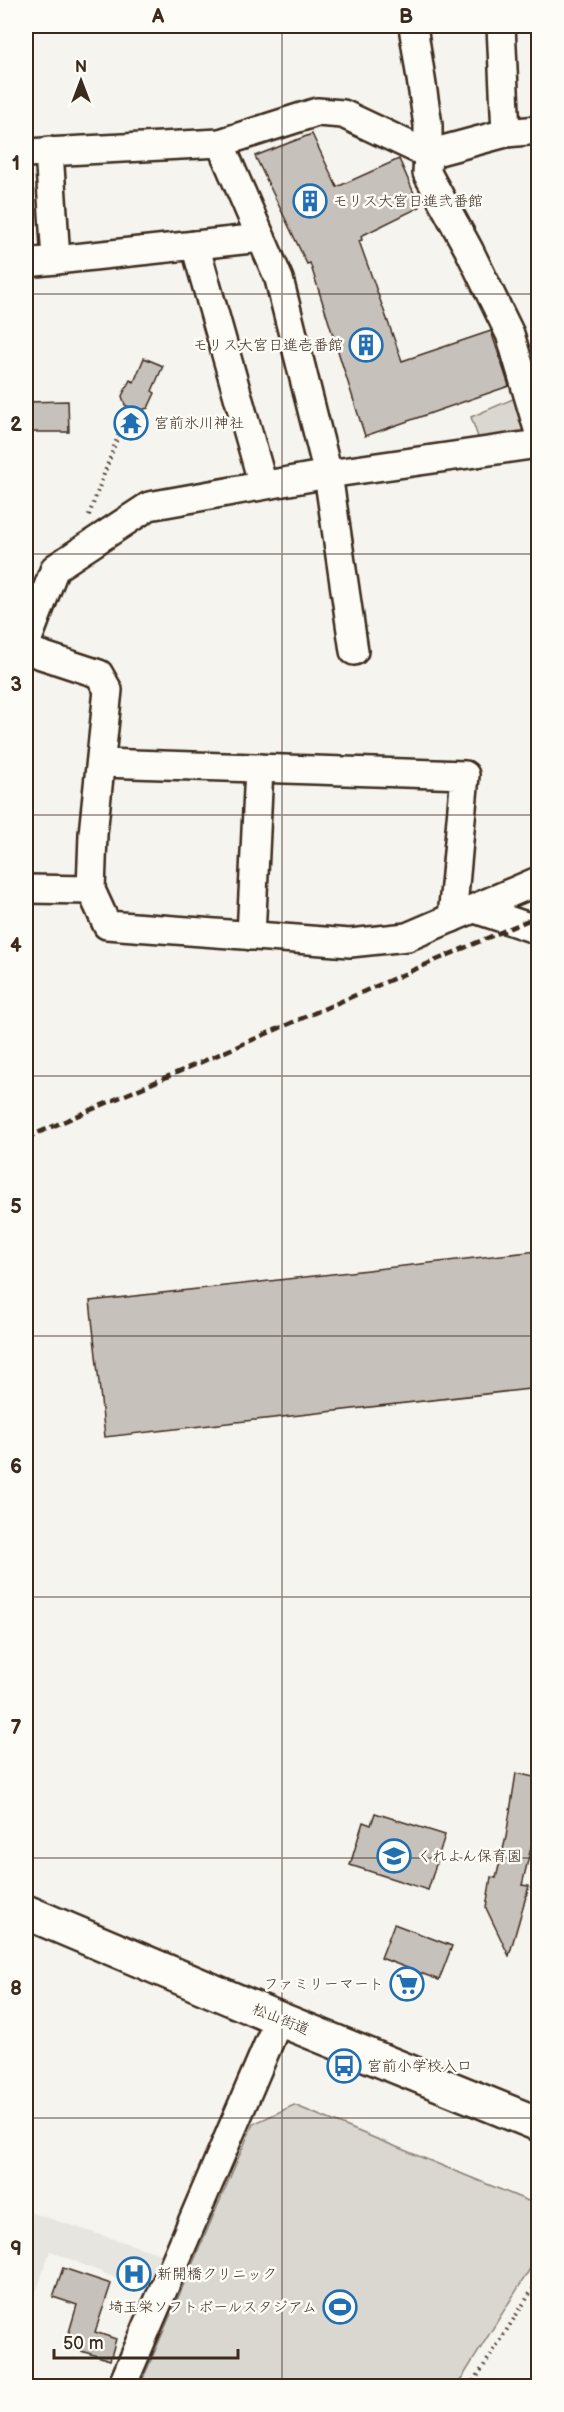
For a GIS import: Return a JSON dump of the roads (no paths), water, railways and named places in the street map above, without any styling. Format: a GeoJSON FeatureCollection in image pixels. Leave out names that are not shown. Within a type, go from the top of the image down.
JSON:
{"type":"FeatureCollection","features":[{"type":"Feature","properties":{"kind":"main road","name":"松山街道"},"geometry":{"type":"LineString","coordinates":[[26,1912],[279,2019],[538,2124]]}},
{"type":"Feature","properties":{"kind":"street"},"geometry":{"type":"LineString","coordinates":[[413,26],[428,125],[428,173],[510,334],[538,429]]}},
{"type":"Feature","properties":{"kind":"street"},"geometry":{"type":"LineString","coordinates":[[501,26],[506,133]]}},
{"type":"Feature","properties":{"kind":"street"},"geometry":{"type":"LineString","coordinates":[[56,260],[37,152],[220,143],[317,112],[343,114],[428,154],[506,133],[538,130]]}},
{"type":"Feature","properties":{"kind":"street"},"geometry":{"type":"LineString","coordinates":[[220,143],[279,279],[328,474],[354,651]]}},
{"type":"Feature","properties":{"kind":"street"},"geometry":{"type":"LineString","coordinates":[[26,263],[261,238]]}},
{"type":"Feature","properties":{"kind":"street"},"geometry":{"type":"LineString","coordinates":[[195,245],[263,485]]}},
{"type":"Feature","properties":{"kind":"street"},"geometry":{"type":"LineString","coordinates":[[26,644],[55,568],[149,506],[328,474],[538,444]]}},
{"type":"Feature","properties":{"kind":"street"},"geometry":{"type":"LineString","coordinates":[[26,650],[99,674],[108,690],[91,890],[107,925],[350,943],[407,937],[538,880]]}},
{"type":"Feature","properties":{"kind":"street"},"geometry":{"type":"LineString","coordinates":[[101,763],[465,775],[463,914]]}},
{"type":"Feature","properties":{"kind":"street"},"geometry":{"type":"LineString","coordinates":[[251,936],[259,768]]}},
{"type":"Feature","properties":{"kind":"street"},"geometry":{"type":"LineString","coordinates":[[26,889],[91,890]]}},
{"type":"Feature","properties":{"kind":"street"},"geometry":{"type":"LineString","coordinates":[[463,914],[538,930]]}},
{"type":"Feature","properties":{"kind":"street"},"geometry":{"type":"LineString","coordinates":[[123,2386],[279,2019]]}},
{"type":"Feature","properties":{"kind":"railway"},"geometry":{"type":"LineString","coordinates":[[26,1138],[538,916]]}},
{"type":"Feature","properties":{"kind":"place","name":"モリス大宮日進弐番館"},"geometry":{"type":"Point","coordinates":[310,201]}},
{"type":"Feature","properties":{"kind":"place","name":"モリス大宮日進壱番館"},"geometry":{"type":"Point","coordinates":[366,345]}},
{"type":"Feature","properties":{"kind":"place","name":"宮前氷川神社"},"geometry":{"type":"Point","coordinates":[131,423]}},
{"type":"Feature","properties":{"kind":"place","name":"くれよん保育園"},"geometry":{"type":"Point","coordinates":[394,1856]}},
{"type":"Feature","properties":{"kind":"place","name":"ファミリーマート"},"geometry":{"type":"Point","coordinates":[407,1984]}},
{"type":"Feature","properties":{"kind":"place","name":"宮前小学校入口"},"geometry":{"type":"Point","coordinates":[344,2066]}},
{"type":"Feature","properties":{"kind":"place","name":"新開橋クリニック"},"geometry":{"type":"Point","coordinates":[134,2274]}},
{"type":"Feature","properties":{"kind":"place","name":"埼玉栄ソフトボールスタジアム"},"geometry":{"type":"Point","coordinates":[340,2307]}}]}
